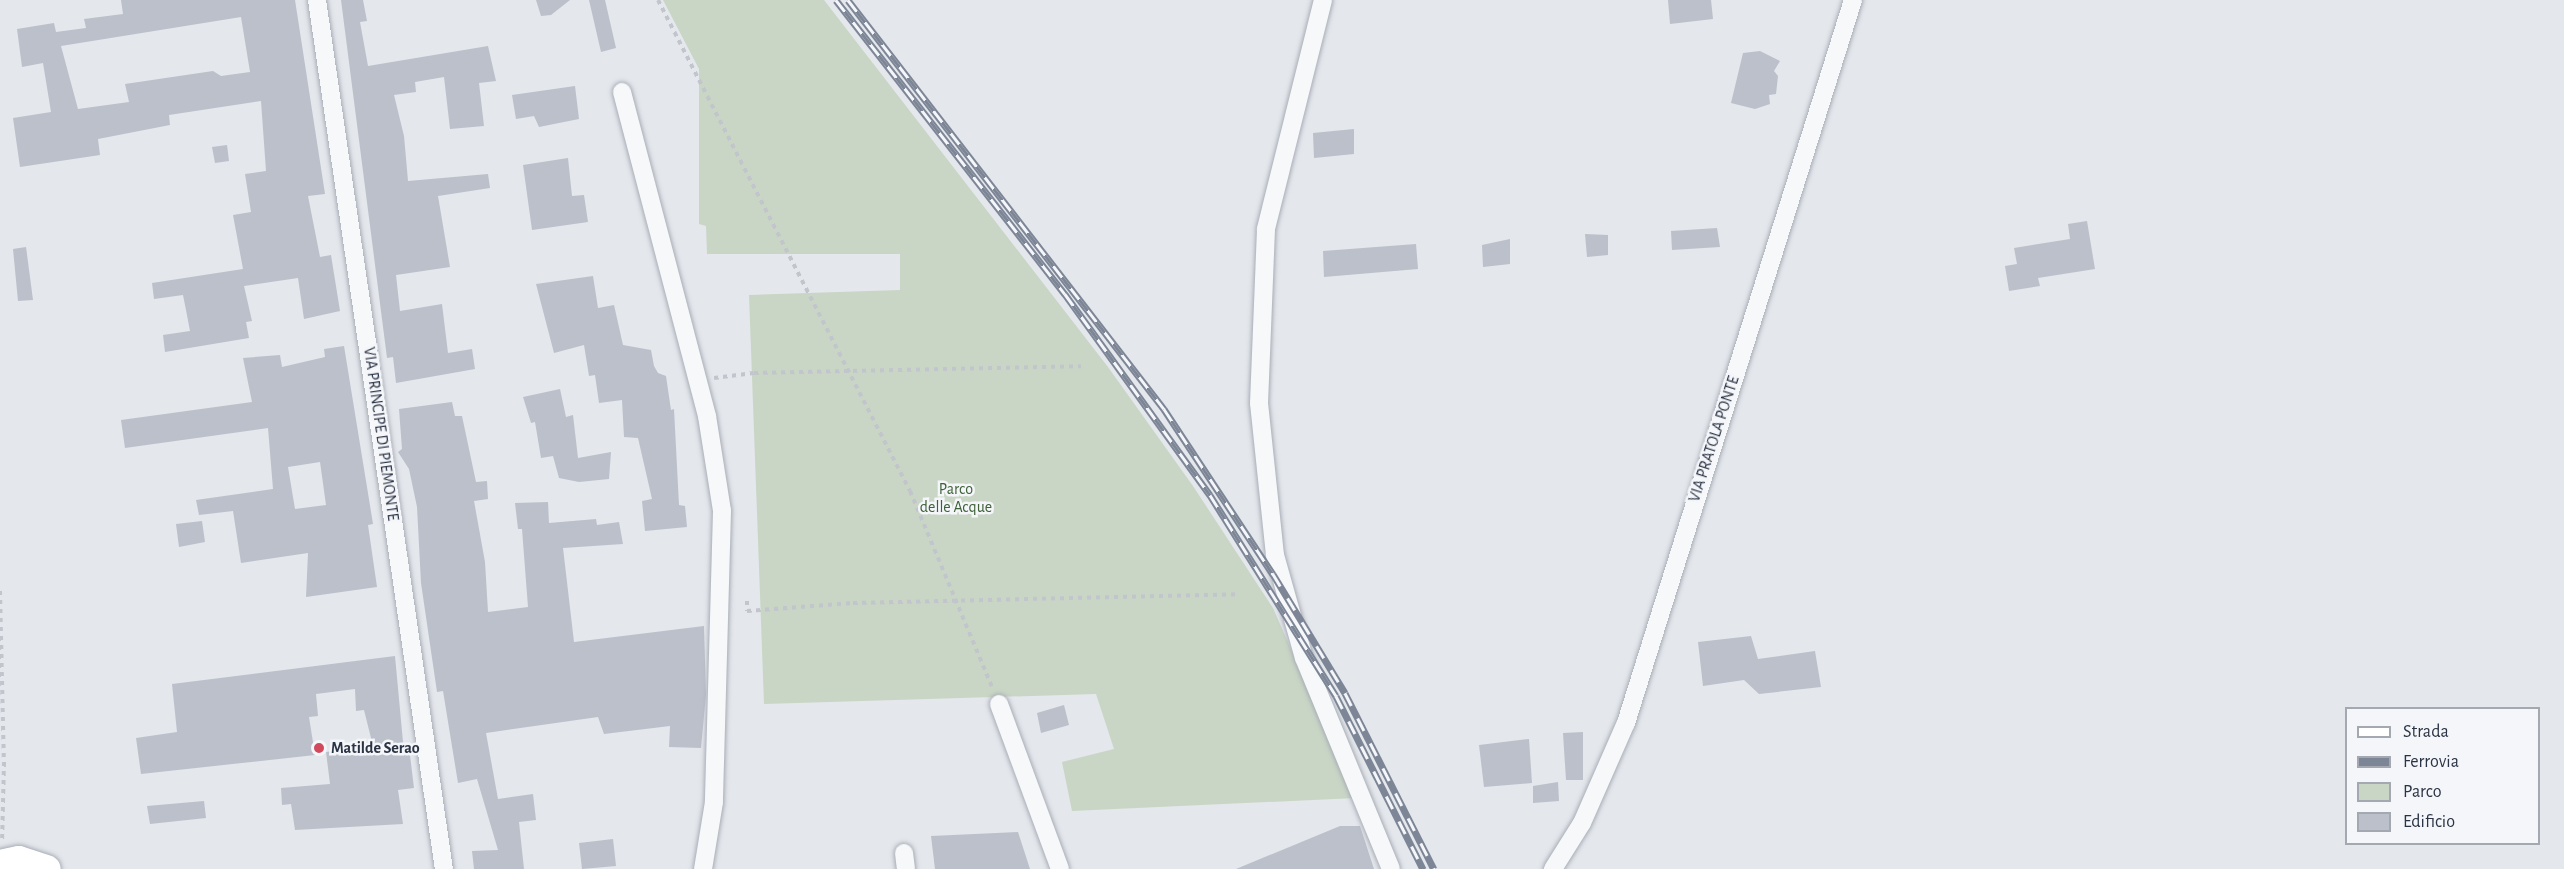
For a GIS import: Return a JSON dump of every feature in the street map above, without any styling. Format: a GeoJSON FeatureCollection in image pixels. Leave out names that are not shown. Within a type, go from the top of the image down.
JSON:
{"type":"FeatureCollection","features":[{"type":"Feature","properties":{"kind":"main road"},"geometry":{"type":"LineString","coordinates":[[0,864],[19,860],[47,869]]}},
{"type":"Feature","properties":{"kind":"street","name":"VIA PRINCIPE DI PIEMONTE"},"geometry":{"type":"LineString","coordinates":[[317,0],[444,869]]}},
{"type":"Feature","properties":{"kind":"street"},"geometry":{"type":"LineString","coordinates":[[1323,0],[1266,229],[1260,415],[1275,555],[1304,658],[1391,869]]}},
{"type":"Feature","properties":{"kind":"street","name":"VIA PRATOLA PONTE"},"geometry":{"type":"LineString","coordinates":[[1553,869],[1582,823],[1626,723],[1662,600],[1853,0]]}},
{"type":"Feature","properties":{"kind":"street"},"geometry":{"type":"LineString","coordinates":[[622,92],[698,381],[722,511],[714,802],[703,869]]}},
{"type":"Feature","properties":{"kind":"street"},"geometry":{"type":"LineString","coordinates":[[999,704],[1060,869]]}},
{"type":"Feature","properties":{"kind":"path"},"geometry":{"type":"LineString","coordinates":[[658,0],[909,491],[958,601],[999,704]]}},
{"type":"Feature","properties":{"kind":"path"},"geometry":{"type":"LineString","coordinates":[[698,381],[754,373],[1081,366]]}},
{"type":"Feature","properties":{"kind":"path"},"geometry":{"type":"LineString","coordinates":[[0,591],[5,805],[0,864]]}},
{"type":"Feature","properties":{"kind":"path"},"geometry":{"type":"LineString","coordinates":[[747,601],[747,611],[853,603],[1239,594]]}},
{"type":"Feature","properties":{"kind":"green space","name":"Parco delle Acque"},"geometry":{"type":"Polygon","coordinates":[[[663,0],[824,0],[1108,367],[1193,486],[1273,608],[1356,798],[1072,811],[1062,762],[1114,749],[1096,694],[764,704],[749,295],[900,290],[900,254],[707,254],[706,226],[699,224],[699,69],[663,0]]]}},
{"type":"Feature","properties":{"kind":"building"},"geometry":{"type":"Polygon","coordinates":[[[121,0],[295,0],[325,194],[308,196],[320,257],[331,255],[340,311],[304,319],[298,278],[244,286],[252,321],[246,322],[249,338],[165,352],[163,335],[190,331],[183,295],[154,299],[152,283],[243,269],[233,215],[251,212],[245,174],[266,171],[261,101],[169,115],[170,125],[98,139],[100,155],[20,167],[13,118],[51,112],[43,63],[22,67],[17,29],[54,23],[56,32],[86,28],[84,19],[123,14],[121,0]],[[241,17],[61,46],[78,109],[129,102],[125,84],[213,71],[221,76],[250,72],[241,17]]]}},
{"type":"Feature","properties":{"kind":"building"},"geometry":{"type":"Polygon","coordinates":[[[341,0],[363,0],[367,21],[360,22],[368,66],[488,46],[496,81],[479,83],[484,126],[450,129],[444,77],[415,82],[416,92],[394,95],[404,136],[408,181],[488,174],[490,188],[438,196],[450,267],[396,275],[400,311],[442,304],[448,353],[472,349],[475,369],[396,383],[393,357],[387,358],[341,0]]]}},
{"type":"Feature","properties":{"kind":"building"},"geometry":{"type":"Polygon","coordinates":[[[536,0],[570,0],[551,15],[541,16],[536,0]]]}},
{"type":"Feature","properties":{"kind":"building"},"geometry":{"type":"Polygon","coordinates":[[[589,0],[605,0],[616,48],[601,52],[589,0]]]}},
{"type":"Feature","properties":{"kind":"building"},"geometry":{"type":"Polygon","coordinates":[[[1668,0],[1711,0],[1713,19],[1670,24],[1668,0]]]}},
{"type":"Feature","properties":{"kind":"building"},"geometry":{"type":"Polygon","coordinates":[[[1760,51],[1780,61],[1774,71],[1778,76],[1776,94],[1769,95],[1770,104],[1755,109],[1731,103],[1743,53],[1760,51]]]}},
{"type":"Feature","properties":{"kind":"building"},"geometry":{"type":"Polygon","coordinates":[[[575,86],[579,119],[539,127],[534,116],[516,119],[512,95],[575,86]]]}},
{"type":"Feature","properties":{"kind":"building"},"geometry":{"type":"Polygon","coordinates":[[[1354,129],[1354,154],[1314,158],[1313,133],[1354,129]]]}},
{"type":"Feature","properties":{"kind":"building"},"geometry":{"type":"Polygon","coordinates":[[[227,145],[229,161],[215,163],[212,147],[227,145]]]}},
{"type":"Feature","properties":{"kind":"building"},"geometry":{"type":"Polygon","coordinates":[[[568,158],[572,196],[584,195],[588,222],[532,230],[523,165],[568,158]]]}},
{"type":"Feature","properties":{"kind":"building"},"geometry":{"type":"Polygon","coordinates":[[[2087,221],[2095,269],[2038,278],[2040,286],[2009,291],[2005,266],[2017,264],[2014,248],[2070,239],[2068,224],[2087,221]]]}},
{"type":"Feature","properties":{"kind":"building"},"geometry":{"type":"Polygon","coordinates":[[[1717,228],[1720,247],[1672,250],[1671,231],[1717,228]]]}},
{"type":"Feature","properties":{"kind":"building"},"geometry":{"type":"Polygon","coordinates":[[[1585,234],[1608,235],[1608,255],[1587,257],[1585,234]]]}},
{"type":"Feature","properties":{"kind":"building"},"geometry":{"type":"Polygon","coordinates":[[[1510,239],[1510,264],[1483,267],[1482,245],[1510,239]]]}},
{"type":"Feature","properties":{"kind":"building"},"geometry":{"type":"Polygon","coordinates":[[[1416,244],[1418,269],[1324,277],[1323,251],[1416,244]]]}},
{"type":"Feature","properties":{"kind":"building"},"geometry":{"type":"Polygon","coordinates":[[[26,247],[33,300],[18,301],[13,249],[26,247]]]}},
{"type":"Feature","properties":{"kind":"building"},"geometry":{"type":"Polygon","coordinates":[[[593,276],[598,308],[614,305],[623,345],[651,350],[658,373],[666,376],[671,410],[674,409],[679,505],[685,506],[687,527],[645,531],[642,501],[652,499],[638,438],[624,437],[622,400],[599,403],[595,375],[589,376],[584,345],[554,353],[536,284],[593,276]]]}},
{"type":"Feature","properties":{"kind":"building"},"geometry":{"type":"Polygon","coordinates":[[[344,346],[373,524],[368,525],[377,587],[306,597],[308,553],[241,563],[233,511],[199,515],[196,500],[273,489],[268,428],[125,448],[121,420],[252,402],[243,358],[280,355],[282,367],[325,357],[324,349],[344,346]],[[320,462],[288,467],[295,509],[326,505],[320,462]]]}},
{"type":"Feature","properties":{"kind":"building"},"geometry":{"type":"Polygon","coordinates":[[[560,389],[566,417],[573,415],[578,458],[611,452],[609,479],[579,482],[559,478],[553,456],[541,458],[535,422],[531,423],[523,397],[560,389]]]}},
{"type":"Feature","properties":{"kind":"building"},"geometry":{"type":"Polygon","coordinates":[[[452,402],[455,416],[462,416],[476,482],[487,481],[488,499],[474,501],[485,562],[488,612],[528,607],[522,529],[518,529],[515,503],[548,502],[549,523],[596,519],[597,525],[619,522],[623,544],[563,548],[574,642],[704,626],[706,695],[701,748],[669,747],[670,726],[604,734],[598,717],[486,733],[498,799],[533,794],[536,820],[519,822],[524,869],[474,869],[472,851],[498,850],[477,779],[458,783],[443,691],[437,692],[421,583],[417,507],[409,469],[398,452],[402,449],[399,409],[452,402]]]}},
{"type":"Feature","properties":{"kind":"building"},"geometry":{"type":"Polygon","coordinates":[[[202,521],[205,542],[179,547],[176,524],[202,521]]]}},
{"type":"Feature","properties":{"kind":"building"},"geometry":{"type":"Polygon","coordinates":[[[1751,636],[1758,659],[1815,651],[1821,687],[1759,694],[1744,680],[1703,686],[1698,642],[1751,636]]]}},
{"type":"Feature","properties":{"kind":"building"},"geometry":{"type":"Polygon","coordinates":[[[395,656],[403,742],[409,747],[414,788],[398,790],[403,824],[295,830],[291,804],[282,805],[281,788],[330,784],[326,752],[373,746],[364,710],[356,711],[355,689],[316,694],[318,716],[309,717],[315,755],[141,774],[136,738],[177,732],[172,684],[395,656]]]}},
{"type":"Feature","properties":{"kind":"building"},"geometry":{"type":"Polygon","coordinates":[[[1064,705],[1069,725],[1041,733],[1037,713],[1064,705]]]}},
{"type":"Feature","properties":{"kind":"building"},"geometry":{"type":"Polygon","coordinates":[[[1583,732],[1583,780],[1566,780],[1563,733],[1583,732]]]}},
{"type":"Feature","properties":{"kind":"building"},"geometry":{"type":"Polygon","coordinates":[[[1529,739],[1532,783],[1484,787],[1479,745],[1529,739]]]}},
{"type":"Feature","properties":{"kind":"building"},"geometry":{"type":"Polygon","coordinates":[[[1558,782],[1559,801],[1533,803],[1533,786],[1558,782]]]}},
{"type":"Feature","properties":{"kind":"building"},"geometry":{"type":"Polygon","coordinates":[[[204,801],[206,818],[150,824],[147,806],[204,801]]]}},
{"type":"Feature","properties":{"kind":"building"},"geometry":{"type":"Polygon","coordinates":[[[1340,826],[1360,826],[1374,869],[1236,869],[1340,826]]]}},
{"type":"Feature","properties":{"kind":"building"},"geometry":{"type":"Polygon","coordinates":[[[1018,832],[1030,869],[935,869],[931,836],[1018,832]]]}},
{"type":"Feature","properties":{"kind":"building"},"geometry":{"type":"Polygon","coordinates":[[[613,839],[616,866],[582,869],[579,843],[613,839]]]}},
{"type":"Feature","properties":{"kind":"railway"},"geometry":{"type":"LineString","coordinates":[[836,0],[1065,294],[1210,495],[1336,696],[1423,869]]}},
{"type":"Feature","properties":{"kind":"railway"},"geometry":{"type":"LineString","coordinates":[[848,0],[1164,409],[1273,574],[1345,693],[1434,869]]}},
{"type":"Feature","properties":{"kind":"place","name":"Matilde Serao"},"geometry":{"type":"Point","coordinates":[319,748]}}]}
